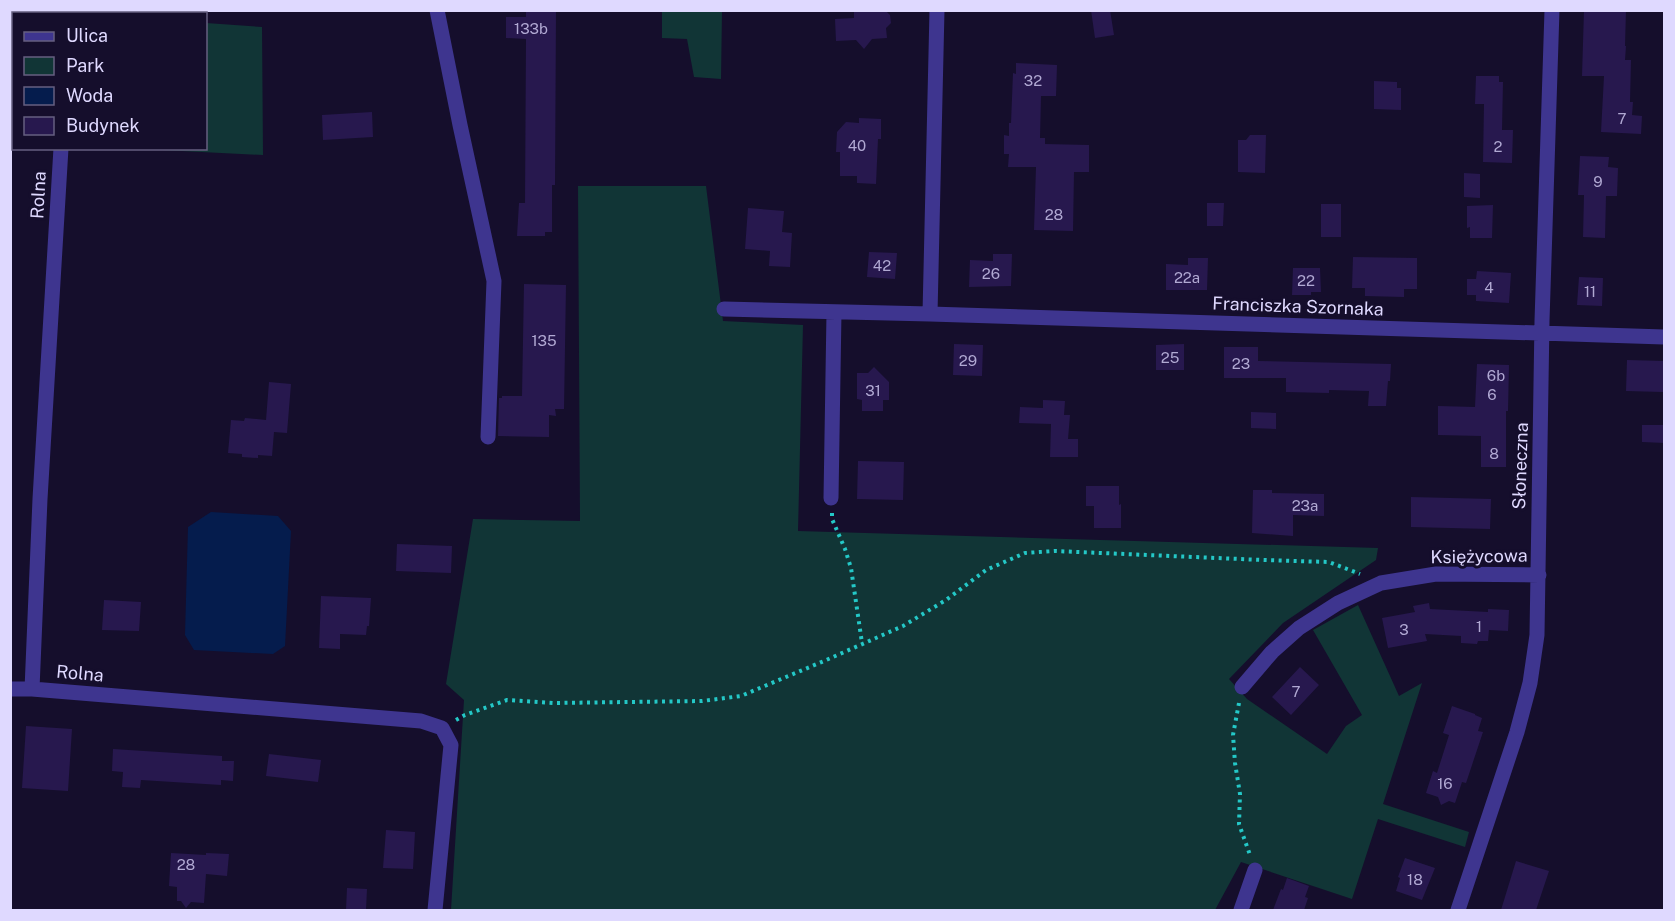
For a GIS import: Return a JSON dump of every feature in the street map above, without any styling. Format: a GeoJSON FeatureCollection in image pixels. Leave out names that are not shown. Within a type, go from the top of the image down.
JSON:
{"type":"FeatureCollection","features":[{"type":"Feature","properties":{"kind":"street"},"geometry":{"type":"LineString","coordinates":[[437,10],[494,281],[488,436]]}},
{"type":"Feature","properties":{"kind":"street"},"geometry":{"type":"LineString","coordinates":[[930,314],[937,10]]}},
{"type":"Feature","properties":{"kind":"street","name":"Słoneczna"},"geometry":{"type":"LineString","coordinates":[[1458,910],[1517,732],[1530,682],[1536,635],[1552,10]]}},
{"type":"Feature","properties":{"kind":"street","name":"Rolna"},"geometry":{"type":"LineString","coordinates":[[61,150],[41,487],[32,689],[421,721],[442,728]]}},
{"type":"Feature","properties":{"kind":"street","name":"Franciszka Szornaka"},"geometry":{"type":"LineString","coordinates":[[724,309],[1665,338]]}},
{"type":"Feature","properties":{"kind":"street"},"geometry":{"type":"LineString","coordinates":[[831,498],[834,312]]}},
{"type":"Feature","properties":{"kind":"street","name":"Księżycowa"},"geometry":{"type":"LineString","coordinates":[[1242,687],[1272,652],[1299,628],[1338,603],[1381,583],[1436,574],[1539,575]]}},
{"type":"Feature","properties":{"kind":"street"},"geometry":{"type":"LineString","coordinates":[[10,689],[32,689]]}},
{"type":"Feature","properties":{"kind":"street"},"geometry":{"type":"LineString","coordinates":[[435,910],[451,745],[442,728]]}},
{"type":"Feature","properties":{"kind":"street"},"geometry":{"type":"LineString","coordinates":[[1241,910],[1255,870]]}},
{"type":"Feature","properties":{"kind":"path"},"geometry":{"type":"LineString","coordinates":[[831,498],[832,519],[850,568],[862,643]]}},
{"type":"Feature","properties":{"kind":"path"},"geometry":{"type":"LineString","coordinates":[[442,728],[465,715],[507,700],[553,703],[702,701],[741,696],[903,626],[946,600],[986,570],[1025,553],[1055,551],[1329,562],[1381,583]]}},
{"type":"Feature","properties":{"kind":"path"},"geometry":{"type":"LineString","coordinates":[[1242,687],[1233,735],[1240,794],[1239,824],[1255,870]]}},
{"type":"Feature","properties":{"kind":"green space"},"geometry":{"type":"Polygon","coordinates":[[[662,11],[722,11],[721,79],[694,77],[687,39],[662,38],[662,11]]]}},
{"type":"Feature","properties":{"kind":"green space"},"geometry":{"type":"Polygon","coordinates":[[[207,23],[262,27],[263,155],[162,150],[207,150],[207,23]]]}},
{"type":"Feature","properties":{"kind":"green space"},"geometry":{"type":"Polygon","coordinates":[[[578,186],[706,186],[723,321],[803,325],[798,531],[1378,548],[1376,560],[1283,623],[1229,679],[1247,699],[1327,754],[1346,726],[1362,715],[1313,630],[1358,605],[1399,696],[1422,683],[1383,804],[1469,832],[1465,847],[1378,819],[1352,899],[1241,862],[1215,910],[451,910],[464,700],[446,684],[473,519],[580,521],[578,186]]]}},
{"type":"Feature","properties":{"kind":"water"},"geometry":{"type":"Polygon","coordinates":[[[211,512],[278,516],[291,531],[285,646],[273,654],[194,650],[185,635],[188,527],[211,512]]]}},
{"type":"Feature","properties":{"kind":"building"},"geometry":{"type":"Polygon","coordinates":[[[526,10],[556,10],[555,185],[552,185],[552,232],[545,232],[545,236],[517,236],[519,203],[525,203],[526,39],[506,38],[506,17],[526,17],[526,10]]]}},
{"type":"Feature","properties":{"kind":"building"},"geometry":{"type":"Polygon","coordinates":[[[854,10],[885,10],[890,15],[891,23],[886,28],[887,38],[872,39],[864,49],[856,40],[836,41],[835,19],[854,18],[854,10]]]}},
{"type":"Feature","properties":{"kind":"building"},"geometry":{"type":"Polygon","coordinates":[[[1091,10],[1110,10],[1114,35],[1095,38],[1091,10]]]}},
{"type":"Feature","properties":{"kind":"building"},"geometry":{"type":"Polygon","coordinates":[[[1584,10],[1626,10],[1625,60],[1631,60],[1630,102],[1633,102],[1632,115],[1642,116],[1641,134],[1601,132],[1604,76],[1582,76],[1584,10]]]}},
{"type":"Feature","properties":{"kind":"building"},"geometry":{"type":"Polygon","coordinates":[[[1016,63],[1057,65],[1056,96],[1041,96],[1040,138],[1045,138],[1045,144],[1089,145],[1089,172],[1074,172],[1073,231],[1034,230],[1036,167],[1008,167],[1009,154],[1004,154],[1004,135],[1009,136],[1013,73],[1016,74],[1016,63]]]}},
{"type":"Feature","properties":{"kind":"building"},"geometry":{"type":"Polygon","coordinates":[[[1476,76],[1499,76],[1499,82],[1503,82],[1502,130],[1513,130],[1512,163],[1483,162],[1484,104],[1475,104],[1476,76]]]}},
{"type":"Feature","properties":{"kind":"building"},"geometry":{"type":"Polygon","coordinates":[[[1374,81],[1397,82],[1397,88],[1401,88],[1401,110],[1374,109],[1374,81]]]}},
{"type":"Feature","properties":{"kind":"building"},"geometry":{"type":"Polygon","coordinates":[[[372,112],[373,137],[323,140],[322,115],[372,112]]]}},
{"type":"Feature","properties":{"kind":"building"},"geometry":{"type":"Polygon","coordinates":[[[859,118],[881,119],[876,184],[857,183],[857,176],[840,176],[840,152],[836,152],[837,132],[846,122],[859,123],[859,118]]]}},
{"type":"Feature","properties":{"kind":"building"},"geometry":{"type":"Polygon","coordinates":[[[1250,135],[1266,135],[1265,173],[1238,172],[1238,140],[1246,140],[1250,135]]]}},
{"type":"Feature","properties":{"kind":"building"},"geometry":{"type":"Polygon","coordinates":[[[1580,156],[1609,157],[1608,167],[1618,168],[1617,196],[1606,196],[1605,238],[1583,237],[1584,195],[1578,195],[1580,156]]]}},
{"type":"Feature","properties":{"kind":"building"},"geometry":{"type":"Polygon","coordinates":[[[1464,173],[1480,174],[1480,198],[1464,197],[1464,173]]]}},
{"type":"Feature","properties":{"kind":"building"},"geometry":{"type":"Polygon","coordinates":[[[1207,203],[1224,203],[1223,226],[1207,226],[1207,203]]]}},
{"type":"Feature","properties":{"kind":"building"},"geometry":{"type":"Polygon","coordinates":[[[1321,204],[1341,204],[1341,237],[1321,237],[1321,204]]]}},
{"type":"Feature","properties":{"kind":"building"},"geometry":{"type":"Polygon","coordinates":[[[1493,205],[1492,238],[1470,238],[1470,227],[1467,228],[1467,206],[1493,205]]]}},
{"type":"Feature","properties":{"kind":"building"},"geometry":{"type":"Polygon","coordinates":[[[748,208],[784,211],[782,232],[792,233],[790,267],[769,266],[770,251],[745,249],[748,208]]]}},
{"type":"Feature","properties":{"kind":"building"},"geometry":{"type":"Polygon","coordinates":[[[869,252],[897,253],[895,279],[867,277],[869,252]]]}},
{"type":"Feature","properties":{"kind":"building"},"geometry":{"type":"Polygon","coordinates":[[[993,254],[1012,254],[1011,286],[969,287],[970,260],[993,261],[993,254]]]}},
{"type":"Feature","properties":{"kind":"building"},"geometry":{"type":"Polygon","coordinates":[[[1353,257],[1417,258],[1417,289],[1404,289],[1404,297],[1365,296],[1365,288],[1352,288],[1353,257]]]}},
{"type":"Feature","properties":{"kind":"building"},"geometry":{"type":"Polygon","coordinates":[[[1188,258],[1208,258],[1207,290],[1166,290],[1166,264],[1188,265],[1188,258]]]}},
{"type":"Feature","properties":{"kind":"building"},"geometry":{"type":"Polygon","coordinates":[[[1293,268],[1320,268],[1321,292],[1311,292],[1311,295],[1292,295],[1293,268]]]}},
{"type":"Feature","properties":{"kind":"building"},"geometry":{"type":"Polygon","coordinates":[[[1477,271],[1511,273],[1509,303],[1476,301],[1476,295],[1467,295],[1467,279],[1476,279],[1477,271]]]}},
{"type":"Feature","properties":{"kind":"building"},"geometry":{"type":"Polygon","coordinates":[[[1579,277],[1603,278],[1602,306],[1577,305],[1579,277]]]}},
{"type":"Feature","properties":{"kind":"building"},"geometry":{"type":"Polygon","coordinates":[[[524,284],[566,285],[564,409],[555,409],[556,416],[549,415],[549,437],[498,436],[499,398],[522,396],[524,284]]]}},
{"type":"Feature","properties":{"kind":"building"},"geometry":{"type":"Polygon","coordinates":[[[954,344],[983,345],[982,376],[953,375],[954,344]]]}},
{"type":"Feature","properties":{"kind":"building"},"geometry":{"type":"Polygon","coordinates":[[[1184,344],[1184,370],[1156,370],[1156,345],[1184,344]]]}},
{"type":"Feature","properties":{"kind":"building"},"geometry":{"type":"Polygon","coordinates":[[[1224,347],[1258,347],[1258,361],[1391,364],[1386,406],[1368,406],[1369,391],[1286,392],[1286,378],[1224,378],[1224,347]]]}},
{"type":"Feature","properties":{"kind":"building"},"geometry":{"type":"Polygon","coordinates":[[[1627,360],[1664,361],[1663,392],[1626,391],[1627,360]]]}},
{"type":"Feature","properties":{"kind":"building"},"geometry":{"type":"Polygon","coordinates":[[[1477,364],[1509,365],[1506,467],[1481,467],[1481,436],[1438,435],[1438,406],[1475,407],[1477,364]]]}},
{"type":"Feature","properties":{"kind":"building"},"geometry":{"type":"Polygon","coordinates":[[[874,367],[889,382],[889,400],[883,400],[883,411],[862,411],[862,400],[857,399],[857,373],[868,373],[874,367]]]}},
{"type":"Feature","properties":{"kind":"building"},"geometry":{"type":"Polygon","coordinates":[[[269,382],[291,384],[287,433],[274,432],[272,456],[242,457],[242,454],[228,453],[231,420],[244,421],[245,418],[266,420],[269,382]]]}},
{"type":"Feature","properties":{"kind":"building"},"geometry":{"type":"Polygon","coordinates":[[[1043,400],[1065,401],[1064,415],[1070,415],[1068,439],[1078,439],[1078,457],[1050,457],[1051,424],[1019,423],[1020,407],[1043,408],[1043,400]]]}},
{"type":"Feature","properties":{"kind":"building"},"geometry":{"type":"Polygon","coordinates":[[[1251,412],[1276,413],[1276,429],[1251,428],[1251,412]]]}},
{"type":"Feature","properties":{"kind":"building"},"geometry":{"type":"Polygon","coordinates":[[[1642,425],[1665,425],[1665,443],[1642,442],[1642,425]]]}},
{"type":"Feature","properties":{"kind":"building"},"geometry":{"type":"Polygon","coordinates":[[[858,461],[904,462],[903,500],[857,499],[858,461]]]}},
{"type":"Feature","properties":{"kind":"building"},"geometry":{"type":"Polygon","coordinates":[[[1086,486],[1119,486],[1121,528],[1094,528],[1094,506],[1086,506],[1086,486]]]}},
{"type":"Feature","properties":{"kind":"building"},"geometry":{"type":"Polygon","coordinates":[[[1253,490],[1272,490],[1272,493],[1324,494],[1324,516],[1293,515],[1293,536],[1252,533],[1253,490]]]}},
{"type":"Feature","properties":{"kind":"building"},"geometry":{"type":"Polygon","coordinates":[[[1411,497],[1491,499],[1490,529],[1411,527],[1411,497]]]}},
{"type":"Feature","properties":{"kind":"building"},"geometry":{"type":"Polygon","coordinates":[[[397,544],[452,546],[451,573],[396,571],[397,544]]]}},
{"type":"Feature","properties":{"kind":"building"},"geometry":{"type":"Polygon","coordinates":[[[321,596],[371,598],[366,635],[340,634],[340,649],[319,648],[321,596]]]}},
{"type":"Feature","properties":{"kind":"building"},"geometry":{"type":"Polygon","coordinates":[[[104,600],[141,602],[139,631],[102,630],[104,600]]]}},
{"type":"Feature","properties":{"kind":"building"},"geometry":{"type":"Polygon","coordinates":[[[1429,603],[1430,609],[1488,612],[1488,609],[1509,610],[1508,631],[1489,630],[1488,641],[1478,641],[1477,644],[1461,643],[1461,636],[1425,634],[1427,641],[1388,648],[1382,618],[1415,612],[1413,606],[1429,603]]]}},
{"type":"Feature","properties":{"kind":"building"},"geometry":{"type":"Polygon","coordinates":[[[1300,667],[1319,685],[1291,715],[1272,697],[1300,667]]]}},
{"type":"Feature","properties":{"kind":"building"},"geometry":{"type":"Polygon","coordinates":[[[1452,706],[1482,718],[1478,731],[1483,732],[1466,783],[1462,782],[1455,803],[1449,801],[1441,805],[1438,797],[1426,793],[1433,771],[1437,773],[1449,735],[1443,733],[1452,706]]]}},
{"type":"Feature","properties":{"kind":"building"},"geometry":{"type":"Polygon","coordinates":[[[26,726],[72,729],[68,791],[22,788],[26,726]]]}},
{"type":"Feature","properties":{"kind":"building"},"geometry":{"type":"Polygon","coordinates":[[[113,749],[222,756],[222,761],[234,761],[233,781],[221,780],[221,785],[141,780],[140,788],[122,787],[123,772],[112,771],[113,749]]]}},
{"type":"Feature","properties":{"kind":"building"},"geometry":{"type":"Polygon","coordinates":[[[269,754],[321,760],[318,782],[266,776],[269,754]]]}},
{"type":"Feature","properties":{"kind":"building"},"geometry":{"type":"Polygon","coordinates":[[[386,830],[415,832],[413,869],[383,868],[386,830]]]}},
{"type":"Feature","properties":{"kind":"building"},"geometry":{"type":"Polygon","coordinates":[[[171,853],[229,854],[227,876],[206,874],[204,903],[191,902],[186,908],[181,901],[177,901],[177,887],[169,886],[171,853]]]}},
{"type":"Feature","properties":{"kind":"building"},"geometry":{"type":"Polygon","coordinates":[[[1405,858],[1435,868],[1422,900],[1396,891],[1405,858]]]}},
{"type":"Feature","properties":{"kind":"building"},"geometry":{"type":"Polygon","coordinates":[[[1516,861],[1549,871],[1536,910],[1501,910],[1516,861]]]}},
{"type":"Feature","properties":{"kind":"building"},"geometry":{"type":"Polygon","coordinates":[[[1287,878],[1309,886],[1304,910],[1273,910],[1287,878]]]}},
{"type":"Feature","properties":{"kind":"building"},"geometry":{"type":"Polygon","coordinates":[[[347,888],[367,889],[366,910],[346,910],[347,888]]]}}]}
